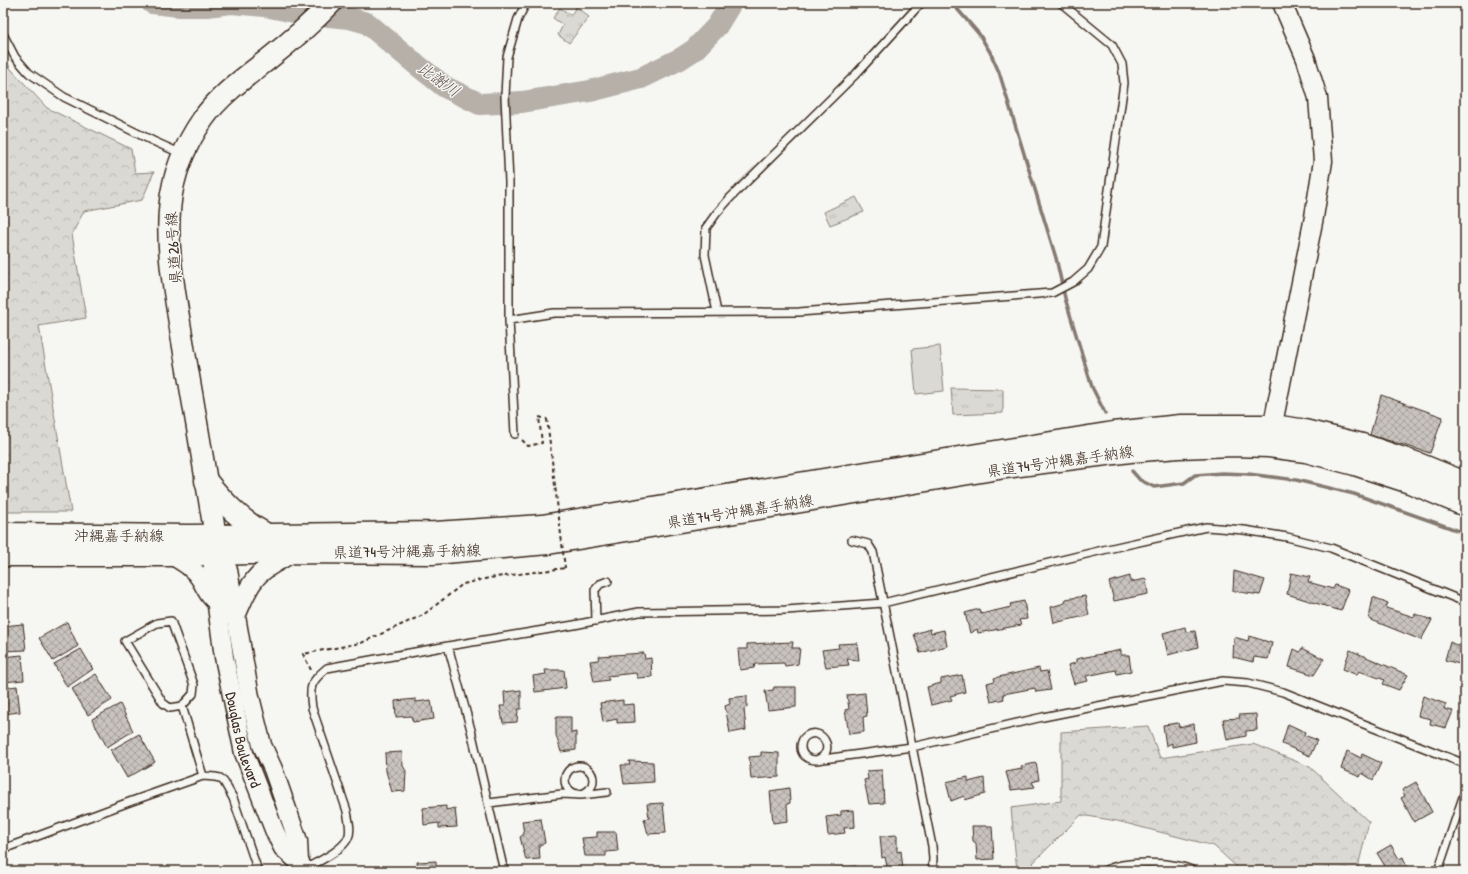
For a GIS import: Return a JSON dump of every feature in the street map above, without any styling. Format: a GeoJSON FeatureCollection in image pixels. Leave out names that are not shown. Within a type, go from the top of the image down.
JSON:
{"type":"FeatureCollection","features":[{"type":"Feature","properties":{"kind":"main road","name":"県道26号線"},"geometry":{"type":"LineString","coordinates":[[217,545],[180,325],[169,240],[168,220],[172,189],[182,154],[204,118],[237,84],[285,46],[315,20],[331,3]]}},
{"type":"Feature","properties":{"kind":"main road","name":"県道74号沖縄嘉手納線"},"geometry":{"type":"LineString","coordinates":[[3,555],[171,555],[267,535],[435,533],[542,526],[1113,433],[1181,426],[1271,436],[1306,452],[1355,464],[1410,482],[1465,505]]}},
{"type":"Feature","properties":{"kind":"main road","name":"県道74号沖縄嘉手納線"},"geometry":{"type":"LineString","coordinates":[[217,545],[294,552],[433,553],[541,544],[1005,467],[1130,451],[1234,445],[1300,430],[1362,445],[1418,464],[1465,483]]}},
{"type":"Feature","properties":{"kind":"main road"},"geometry":{"type":"LineString","coordinates":[[206,481],[223,501],[239,516],[252,527],[267,535]]}},
{"type":"Feature","properties":{"kind":"main road","name":"沖縄嘉手納線"},"geometry":{"type":"LineString","coordinates":[[12,535],[217,545]]}},
{"type":"Feature","properties":{"kind":"street"},"geometry":{"type":"LineString","coordinates":[[1271,436],[1314,217],[1323,161],[1318,98],[1306,59],[1282,3]]}},
{"type":"Feature","properties":{"kind":"street","name":"Douglas Boulevard"},"geometry":{"type":"LineString","coordinates":[[217,545],[212,570],[224,657],[244,753],[275,832],[284,848],[302,869]]}},
{"type":"Feature","properties":{"kind":"street","name":"Douglas Boulevard"},"geometry":{"type":"LineString","coordinates":[[217,545],[228,570],[250,697],[262,746],[273,769],[298,841],[302,869]]}},
{"type":"Feature","properties":{"kind":"street"},"geometry":{"type":"LineString","coordinates":[[236,616],[248,589],[256,578],[270,566],[294,552]]}},
{"type":"Feature","properties":{"kind":"street","name":"Douglas Boulevard"},"geometry":{"type":"LineString","coordinates":[[171,555],[184,562],[194,570],[202,581],[207,592],[217,604]]}},
{"type":"Feature","properties":{"kind":"lane"},"geometry":{"type":"LineString","coordinates":[[515,434],[509,320],[509,182],[505,96],[507,57],[518,19],[526,3]]}},
{"type":"Feature","properties":{"kind":"lane"},"geometry":{"type":"LineString","coordinates":[[717,312],[705,255],[706,228],[730,198],[856,74],[921,3]]}},
{"type":"Feature","properties":{"kind":"lane"},"geometry":{"type":"LineString","coordinates":[[509,320],[554,313],[799,312],[1052,293],[1073,282],[1088,269],[1101,247],[1124,83],[1122,64],[1112,45],[1061,3]]}},
{"type":"Feature","properties":{"kind":"lane"},"geometry":{"type":"LineString","coordinates":[[3,34],[15,57],[29,73],[64,98],[182,154]]}},
{"type":"Feature","properties":{"kind":"lane"},"geometry":{"type":"LineString","coordinates":[[302,869],[338,849],[348,838],[350,824],[312,708],[310,693],[315,678],[327,668],[596,621],[638,612],[786,610],[883,603],[1103,550],[1206,527],[1244,530],[1287,537],[1331,548],[1465,602]]}},
{"type":"Feature","properties":{"kind":"lane"},"geometry":{"type":"LineString","coordinates":[[852,540],[868,544],[873,552],[932,846],[932,871]]}},
{"type":"Feature","properties":{"kind":"lane"},"geometry":{"type":"LineString","coordinates":[[596,621],[595,590],[600,584],[608,580]]}},
{"type":"Feature","properties":{"kind":"lane"},"geometry":{"type":"LineString","coordinates":[[170,621],[194,684],[194,694],[182,706],[170,708],[163,703],[126,641],[157,623],[170,621]]}},
{"type":"Feature","properties":{"kind":"lane"},"geometry":{"type":"LineString","coordinates":[[448,646],[471,730],[504,871]]}},
{"type":"Feature","properties":{"kind":"lane"},"geometry":{"type":"LineString","coordinates":[[816,760],[912,747],[1043,717],[1223,681],[1248,683],[1283,692],[1465,764]]}},
{"type":"Feature","properties":{"kind":"lane"},"geometry":{"type":"LineString","coordinates":[[182,706],[203,776]]}},
{"type":"Feature","properties":{"kind":"lane"},"geometry":{"type":"LineString","coordinates":[[3,849],[132,800],[203,776],[220,778],[224,782],[233,798],[258,871]]}},
{"type":"Feature","properties":{"kind":"lane"},"geometry":{"type":"LineString","coordinates":[[488,803],[562,794],[607,792]]}},
{"type":"Feature","properties":{"kind":"lane"},"geometry":{"type":"LineString","coordinates":[[1438,871],[1465,792]]}},
{"type":"Feature","properties":{"kind":"lane"},"geometry":{"type":"LineString","coordinates":[[1104,871],[1124,865],[1164,863],[1186,867],[1194,871]]}},
{"type":"Feature","properties":{"kind":"path"},"geometry":{"type":"LineString","coordinates":[[315,678],[303,654],[361,643],[423,615],[463,584],[489,578],[565,568],[547,419],[539,417],[542,443],[528,446],[515,434]]}},
{"type":"Feature","properties":{"kind":"green space"},"geometry":{"type":"Polygon","coordinates":[[[576,7],[589,17],[569,43],[558,35],[563,25],[553,18],[560,8],[571,15],[576,7]]]}},
{"type":"Feature","properties":{"kind":"green space"},"geometry":{"type":"Polygon","coordinates":[[[3,52],[10,68],[47,108],[131,149],[135,173],[154,172],[142,200],[84,211],[72,234],[86,318],[39,326],[71,512],[3,512],[3,52]]]}},
{"type":"Feature","properties":{"kind":"green space"},"geometry":{"type":"Polygon","coordinates":[[[856,197],[864,212],[830,225],[824,212],[856,197]]]}},
{"type":"Feature","properties":{"kind":"green space"},"geometry":{"type":"Polygon","coordinates":[[[940,346],[944,391],[916,394],[912,349],[940,346]]]}},
{"type":"Feature","properties":{"kind":"green space"},"geometry":{"type":"Polygon","coordinates":[[[951,388],[1003,389],[1003,413],[953,415],[951,388]]]}},
{"type":"Feature","properties":{"kind":"green space"},"geometry":{"type":"Polygon","coordinates":[[[1148,726],[1160,758],[1253,744],[1310,767],[1369,822],[1357,871],[1241,871],[1214,846],[1117,821],[1081,815],[1025,871],[1017,871],[1011,808],[1061,801],[1061,732],[1148,726]]]}},
{"type":"Feature","properties":{"kind":"building"},"geometry":{"type":"Polygon","coordinates":[[[1381,395],[1443,417],[1430,453],[1370,435],[1381,395]]]}},
{"type":"Feature","properties":{"kind":"building"},"geometry":{"type":"Polygon","coordinates":[[[1234,571],[1265,580],[1260,595],[1233,591],[1234,571]]]}},
{"type":"Feature","properties":{"kind":"building"},"geometry":{"type":"Polygon","coordinates":[[[1291,573],[1310,577],[1308,582],[1333,589],[1335,585],[1349,590],[1341,611],[1287,594],[1291,573]]]}},
{"type":"Feature","properties":{"kind":"building"},"geometry":{"type":"Polygon","coordinates":[[[1130,576],[1130,582],[1146,579],[1148,594],[1114,601],[1109,582],[1130,576]]]}},
{"type":"Feature","properties":{"kind":"building"},"geometry":{"type":"Polygon","coordinates":[[[1085,596],[1089,615],[1054,623],[1051,607],[1065,603],[1066,599],[1085,596]]]}},
{"type":"Feature","properties":{"kind":"building"},"geometry":{"type":"Polygon","coordinates":[[[1373,597],[1388,603],[1386,608],[1414,617],[1415,614],[1432,620],[1421,640],[1369,619],[1373,597]]]}},
{"type":"Feature","properties":{"kind":"building"},"geometry":{"type":"Polygon","coordinates":[[[1024,601],[1027,619],[1019,620],[1021,625],[978,633],[977,629],[970,633],[965,613],[979,609],[981,614],[1011,607],[1010,604],[1024,601]]]}},
{"type":"Feature","properties":{"kind":"building"},"geometry":{"type":"Polygon","coordinates":[[[67,622],[78,646],[53,661],[39,638],[67,622]]]}},
{"type":"Feature","properties":{"kind":"building"},"geometry":{"type":"Polygon","coordinates":[[[23,624],[26,650],[3,651],[3,626],[23,624]]]}},
{"type":"Feature","properties":{"kind":"building"},"geometry":{"type":"Polygon","coordinates":[[[1185,627],[1186,632],[1195,631],[1198,647],[1168,655],[1163,633],[1185,627]]]}},
{"type":"Feature","properties":{"kind":"building"},"geometry":{"type":"Polygon","coordinates":[[[930,629],[931,633],[944,630],[947,646],[920,653],[914,634],[930,629]]]}},
{"type":"Feature","properties":{"kind":"building"},"geometry":{"type":"Polygon","coordinates":[[[1249,636],[1272,643],[1268,659],[1254,657],[1253,662],[1233,657],[1234,637],[1248,641],[1249,636]]]}},
{"type":"Feature","properties":{"kind":"building"},"geometry":{"type":"Polygon","coordinates":[[[793,642],[792,648],[800,648],[798,664],[785,666],[784,663],[755,664],[754,668],[740,670],[738,649],[747,649],[747,644],[793,642]]]}},
{"type":"Feature","properties":{"kind":"building"},"geometry":{"type":"Polygon","coordinates":[[[1450,642],[1464,649],[1465,647],[1465,662],[1463,665],[1445,660],[1450,642]]]}},
{"type":"Feature","properties":{"kind":"building"},"geometry":{"type":"Polygon","coordinates":[[[857,643],[859,660],[847,659],[849,665],[826,667],[822,650],[839,648],[838,644],[857,643]]]}},
{"type":"Feature","properties":{"kind":"building"},"geometry":{"type":"Polygon","coordinates":[[[1302,648],[1324,659],[1314,675],[1289,667],[1294,649],[1300,652],[1302,648]]]}},
{"type":"Feature","properties":{"kind":"building"},"geometry":{"type":"Polygon","coordinates":[[[81,649],[93,669],[67,687],[54,664],[81,649]]]}},
{"type":"Feature","properties":{"kind":"building"},"geometry":{"type":"Polygon","coordinates":[[[1121,650],[1121,655],[1129,655],[1131,671],[1117,674],[1116,670],[1086,676],[1088,681],[1074,684],[1068,665],[1076,663],[1076,659],[1121,650]]]}},
{"type":"Feature","properties":{"kind":"building"},"geometry":{"type":"Polygon","coordinates":[[[1350,650],[1408,675],[1399,690],[1383,684],[1385,680],[1359,671],[1357,675],[1343,669],[1350,650]]]}},
{"type":"Feature","properties":{"kind":"building"},"geometry":{"type":"Polygon","coordinates":[[[644,653],[645,659],[651,658],[652,677],[637,678],[636,673],[607,676],[609,680],[594,682],[590,661],[598,660],[599,656],[644,653]]]}},
{"type":"Feature","properties":{"kind":"building"},"geometry":{"type":"Polygon","coordinates":[[[22,655],[24,680],[3,682],[3,657],[22,655]]]}},
{"type":"Feature","properties":{"kind":"building"},"geometry":{"type":"Polygon","coordinates":[[[1039,668],[1040,672],[1047,671],[1051,690],[1036,692],[1035,688],[1003,694],[1004,699],[991,702],[987,683],[995,681],[994,678],[1039,668]]]}},
{"type":"Feature","properties":{"kind":"building"},"geometry":{"type":"Polygon","coordinates":[[[545,670],[564,670],[566,688],[535,692],[533,676],[546,674],[545,670]]]}},
{"type":"Feature","properties":{"kind":"building"},"geometry":{"type":"Polygon","coordinates":[[[96,674],[112,700],[88,715],[72,689],[96,674]]]}},
{"type":"Feature","properties":{"kind":"building"},"geometry":{"type":"Polygon","coordinates":[[[962,675],[965,692],[950,696],[952,700],[931,705],[927,687],[941,683],[941,679],[962,675]]]}},
{"type":"Feature","properties":{"kind":"building"},"geometry":{"type":"Polygon","coordinates":[[[17,686],[20,712],[3,714],[3,688],[17,686]]]}},
{"type":"Feature","properties":{"kind":"building"},"geometry":{"type":"Polygon","coordinates":[[[774,687],[796,687],[796,707],[768,710],[765,691],[773,690],[774,687]]]}},
{"type":"Feature","properties":{"kind":"building"},"geometry":{"type":"Polygon","coordinates":[[[521,690],[521,709],[518,709],[517,722],[503,723],[500,706],[505,706],[504,692],[521,690]]]}},
{"type":"Feature","properties":{"kind":"building"},"geometry":{"type":"Polygon","coordinates":[[[865,693],[867,716],[863,717],[864,732],[849,734],[845,710],[849,709],[847,695],[865,693]]]}},
{"type":"Feature","properties":{"kind":"building"},"geometry":{"type":"Polygon","coordinates":[[[747,696],[747,707],[744,709],[746,730],[730,733],[725,706],[730,704],[729,698],[747,696]]]}},
{"type":"Feature","properties":{"kind":"building"},"geometry":{"type":"Polygon","coordinates":[[[1423,696],[1446,704],[1444,709],[1453,711],[1446,728],[1430,724],[1431,719],[1418,716],[1423,696]]]}},
{"type":"Feature","properties":{"kind":"building"},"geometry":{"type":"Polygon","coordinates":[[[416,699],[416,702],[431,700],[434,719],[413,722],[411,716],[396,717],[395,701],[416,699]]]}},
{"type":"Feature","properties":{"kind":"building"},"geometry":{"type":"Polygon","coordinates":[[[623,700],[623,705],[634,704],[635,722],[617,723],[617,719],[603,722],[600,703],[623,700]]]}},
{"type":"Feature","properties":{"kind":"building"},"geometry":{"type":"Polygon","coordinates":[[[120,704],[133,731],[107,747],[92,719],[120,704]]]}},
{"type":"Feature","properties":{"kind":"building"},"geometry":{"type":"Polygon","coordinates":[[[1256,714],[1257,730],[1246,731],[1246,736],[1227,740],[1223,719],[1240,718],[1239,715],[1256,714]]]}},
{"type":"Feature","properties":{"kind":"building"},"geometry":{"type":"Polygon","coordinates":[[[556,717],[571,717],[571,733],[576,732],[576,750],[561,752],[556,735],[556,717]]]}},
{"type":"Feature","properties":{"kind":"building"},"geometry":{"type":"Polygon","coordinates":[[[1178,723],[1179,727],[1194,724],[1196,742],[1172,747],[1172,743],[1166,746],[1163,725],[1178,723]]]}},
{"type":"Feature","properties":{"kind":"building"},"geometry":{"type":"Polygon","coordinates":[[[1288,724],[1305,732],[1304,735],[1317,740],[1310,756],[1282,744],[1288,724]]]}},
{"type":"Feature","properties":{"kind":"building"},"geometry":{"type":"Polygon","coordinates":[[[139,734],[155,762],[127,778],[111,750],[139,734]]]}},
{"type":"Feature","properties":{"kind":"building"},"geometry":{"type":"Polygon","coordinates":[[[1347,751],[1361,758],[1362,754],[1381,763],[1373,780],[1362,773],[1360,777],[1341,769],[1347,751]]]}},
{"type":"Feature","properties":{"kind":"building"},"geometry":{"type":"Polygon","coordinates":[[[402,752],[403,766],[406,771],[405,791],[392,792],[386,771],[385,753],[402,752]]]}},
{"type":"Feature","properties":{"kind":"building"},"geometry":{"type":"Polygon","coordinates":[[[761,752],[779,753],[779,777],[751,779],[749,757],[761,756],[761,752]]]}},
{"type":"Feature","properties":{"kind":"building"},"geometry":{"type":"Polygon","coordinates":[[[629,761],[653,762],[654,782],[624,784],[621,765],[630,765],[629,761]]]}},
{"type":"Feature","properties":{"kind":"building"},"geometry":{"type":"Polygon","coordinates":[[[1036,763],[1039,780],[1032,782],[1035,787],[1011,790],[1006,772],[1022,769],[1021,766],[1036,763]]]}},
{"type":"Feature","properties":{"kind":"building"},"geometry":{"type":"Polygon","coordinates":[[[882,770],[884,803],[869,804],[864,780],[868,779],[867,771],[882,770]]]}},
{"type":"Feature","properties":{"kind":"building"},"geometry":{"type":"Polygon","coordinates":[[[968,777],[968,782],[984,778],[985,794],[965,800],[964,796],[951,801],[946,782],[968,777]]]}},
{"type":"Feature","properties":{"kind":"building"},"geometry":{"type":"Polygon","coordinates":[[[1416,782],[1432,812],[1414,822],[1401,798],[1405,796],[1402,790],[1416,782]]]}},
{"type":"Feature","properties":{"kind":"building"},"geometry":{"type":"Polygon","coordinates":[[[789,788],[790,803],[787,804],[788,821],[773,823],[770,791],[789,788]]]}},
{"type":"Feature","properties":{"kind":"building"},"geometry":{"type":"Polygon","coordinates":[[[663,803],[666,833],[648,834],[644,819],[649,818],[647,804],[663,803]]]}},
{"type":"Feature","properties":{"kind":"building"},"geometry":{"type":"Polygon","coordinates":[[[446,806],[446,810],[455,808],[457,827],[439,828],[439,823],[424,825],[423,808],[446,806]]]}},
{"type":"Feature","properties":{"kind":"building"},"geometry":{"type":"Polygon","coordinates":[[[854,810],[855,827],[844,828],[845,833],[828,835],[826,817],[841,815],[841,811],[854,810]]]}},
{"type":"Feature","properties":{"kind":"building"},"geometry":{"type":"Polygon","coordinates":[[[541,819],[545,843],[539,845],[540,859],[526,860],[520,837],[524,834],[522,821],[541,819]]]}},
{"type":"Feature","properties":{"kind":"building"},"geometry":{"type":"Polygon","coordinates":[[[972,826],[992,826],[994,859],[977,860],[976,843],[973,841],[972,826]]]}},
{"type":"Feature","properties":{"kind":"building"},"geometry":{"type":"Polygon","coordinates":[[[597,832],[616,832],[618,851],[606,852],[606,856],[585,856],[582,838],[597,837],[597,832]]]}},
{"type":"Feature","properties":{"kind":"building"},"geometry":{"type":"Polygon","coordinates":[[[897,835],[897,852],[901,851],[903,869],[888,871],[885,857],[882,858],[880,836],[897,835]]]}},
{"type":"Feature","properties":{"kind":"building"},"geometry":{"type":"Polygon","coordinates":[[[1391,845],[1399,859],[1403,857],[1408,871],[1388,871],[1377,853],[1391,845]]]}},
{"type":"Feature","properties":{"kind":"building"},"geometry":{"type":"Polygon","coordinates":[[[436,861],[436,871],[418,871],[417,862],[436,861]]]}},
{"type":"Feature","properties":{"kind":"building"},"geometry":{"type":"Polygon","coordinates":[[[856,866],[858,871],[833,871],[833,868],[856,866]]]}},
{"type":"Feature","properties":{"kind":"waterway","name":"比謝川"},"geometry":{"type":"LineString","coordinates":[[152,3],[180,6],[207,6],[231,3],[265,6],[299,13],[349,18],[367,23],[445,87],[480,104],[522,102],[590,91],[641,78],[680,59],[694,50],[717,26],[731,3]]}},
{"type":"Feature","properties":{"kind":"waterway"},"geometry":{"type":"LineString","coordinates":[[952,3],[979,34],[990,52],[999,72],[1056,258],[1065,298],[1092,387],[1105,413]]}},
{"type":"Feature","properties":{"kind":"waterway"},"geometry":{"type":"LineString","coordinates":[[1132,471],[1140,480],[1154,487],[1184,483],[1195,475],[1222,473],[1248,474],[1296,480],[1354,494],[1465,533]]}}]}
